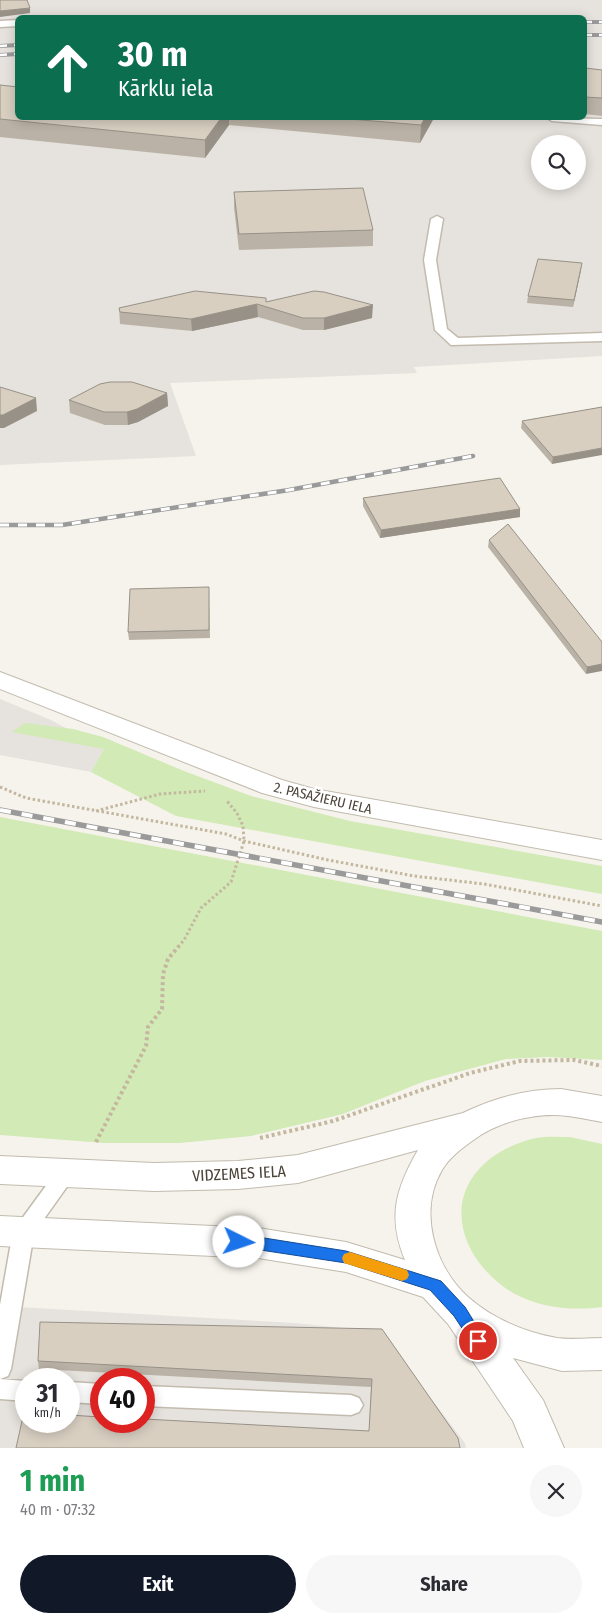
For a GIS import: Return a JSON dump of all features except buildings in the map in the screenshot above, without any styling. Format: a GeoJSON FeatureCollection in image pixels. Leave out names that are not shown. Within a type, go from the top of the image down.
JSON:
{"type":"FeatureCollection","features":[{"type":"Feature","properties":{"kind":"street","name":"2. PASAŽIERU IELA"},"geometry":{"type":"LineString","coordinates":[[0,680],[272,787],[314,798],[602,850]]}},
{"type":"Feature","properties":{"kind":"street","name":"VIDZEMES IELA"},"geometry":{"type":"LineString","coordinates":[[0,1170],[154,1177],[238,1175],[298,1169],[472,1122],[514,1106],[561,1102],[602,1109]]}},
{"type":"Feature","properties":{"kind":"street","name":"VIDZEMES IELA"},"geometry":{"type":"LineString","coordinates":[[472,1122],[445,1140],[426,1164],[414,1193],[412,1223],[419,1255],[447,1298],[529,1412],[544,1448]]}},
{"type":"Feature","properties":{"kind":"street"},"geometry":{"type":"LineString","coordinates":[[12,1231],[258,1243],[346,1257],[447,1298],[504,1339],[558,1354],[602,1354]]}},
{"type":"Feature","properties":{"kind":"lane"},"geometry":{"type":"LineString","coordinates":[[0,24],[15,23]]}},
{"type":"Feature","properties":{"kind":"lane"},"geometry":{"type":"LineString","coordinates":[[577,120],[602,122]]}},
{"type":"Feature","properties":{"kind":"lane"},"geometry":{"type":"LineString","coordinates":[[436,219],[430,260],[439,321],[441,330],[455,342],[602,337]]}},
{"type":"Feature","properties":{"kind":"lane"},"geometry":{"type":"LineString","coordinates":[[0,1369],[12,1231],[66,1174]]}},
{"type":"Feature","properties":{"kind":"lane"},"geometry":{"type":"LineString","coordinates":[[0,1390],[15,1391]]}},
{"type":"Feature","properties":{"kind":"lane"},"geometry":{"type":"LineString","coordinates":[[155,1396],[351,1405]]}},
{"type":"Feature","properties":{"kind":"path"},"geometry":{"type":"LineString","coordinates":[[0,788],[26,798],[94,812],[226,834],[244,841],[328,860],[414,876],[484,884],[602,906]]}},
{"type":"Feature","properties":{"kind":"path"},"geometry":{"type":"LineString","coordinates":[[94,812],[160,794],[212,791]]}},
{"type":"Feature","properties":{"kind":"path"},"geometry":{"type":"LineString","coordinates":[[101,1147],[93,1147],[146,1046],[148,1027],[162,1009],[163,974],[168,959],[184,940],[201,908],[231,882],[244,841],[243,826],[225,797]]}},
{"type":"Feature","properties":{"kind":"path"},"geometry":{"type":"LineString","coordinates":[[254,1139],[333,1121],[470,1072],[520,1061],[574,1060],[602,1066]]}},
{"type":"Feature","properties":{"kind":"shaded area"},"geometry":{"type":"Polygon","coordinates":[[[0,0],[602,0],[602,356],[414,367],[417,373],[170,383],[196,456],[0,465],[0,0]]]}},
{"type":"Feature","properties":{"kind":"shaded area"},"geometry":{"type":"Polygon","coordinates":[[[0,699],[51,720],[104,749],[91,772],[0,755],[0,699]]]}},
{"type":"Feature","properties":{"kind":"shaded area"},"geometry":{"type":"Polygon","coordinates":[[[0,1306],[295,1323],[380,1332],[465,1443],[466,1448],[0,1448],[0,1306]]]}},
{"type":"Feature","properties":{"kind":"green space"},"geometry":{"type":"Polygon","coordinates":[[[25,723],[73,729],[103,737],[184,771],[251,796],[350,821],[602,866],[602,894],[176,816],[91,772],[104,749],[12,732],[25,723]]]}},
{"type":"Feature","properties":{"kind":"green space"},"geometry":{"type":"Polygon","coordinates":[[[0,817],[602,931],[602,1060],[548,1057],[506,1059],[425,1081],[343,1114],[251,1136],[180,1143],[104,1143],[0,1135],[0,817]]]}},
{"type":"Feature","properties":{"kind":"green space"},"geometry":{"type":"Polygon","coordinates":[[[570,1137],[602,1144],[602,1307],[579,1309],[556,1307],[534,1302],[513,1293],[481,1265],[470,1248],[463,1230],[461,1211],[465,1192],[475,1174],[491,1158],[512,1146],[530,1139],[570,1137]]]}},
{"type":"Feature","properties":{"kind":"railway"},"geometry":{"type":"LineString","coordinates":[[587,22],[602,22]]}},
{"type":"Feature","properties":{"kind":"railway"},"geometry":{"type":"LineString","coordinates":[[587,35],[602,35]]}},
{"type":"Feature","properties":{"kind":"railway"},"geometry":{"type":"LineString","coordinates":[[0,46],[15,45]]}},
{"type":"Feature","properties":{"kind":"railway"},"geometry":{"type":"LineString","coordinates":[[0,55],[15,54]]}},
{"type":"Feature","properties":{"kind":"railway"},"geometry":{"type":"LineString","coordinates":[[0,525],[62,525],[289,490],[473,456]]}},
{"type":"Feature","properties":{"kind":"railway"},"geometry":{"type":"LineString","coordinates":[[0,810],[602,922]]}},
{"type":"Feature","properties":{"kind":"slow traffic"},"geometry":{"type":"LineString","coordinates":[[350,1258],[402,1275]]}},
{"type":"Feature","properties":{"kind":"route"},"geometry":{"type":"LineString","coordinates":[[239,1242],[258,1243],[346,1257],[435,1285],[459,1311],[478,1341]]}}]}
